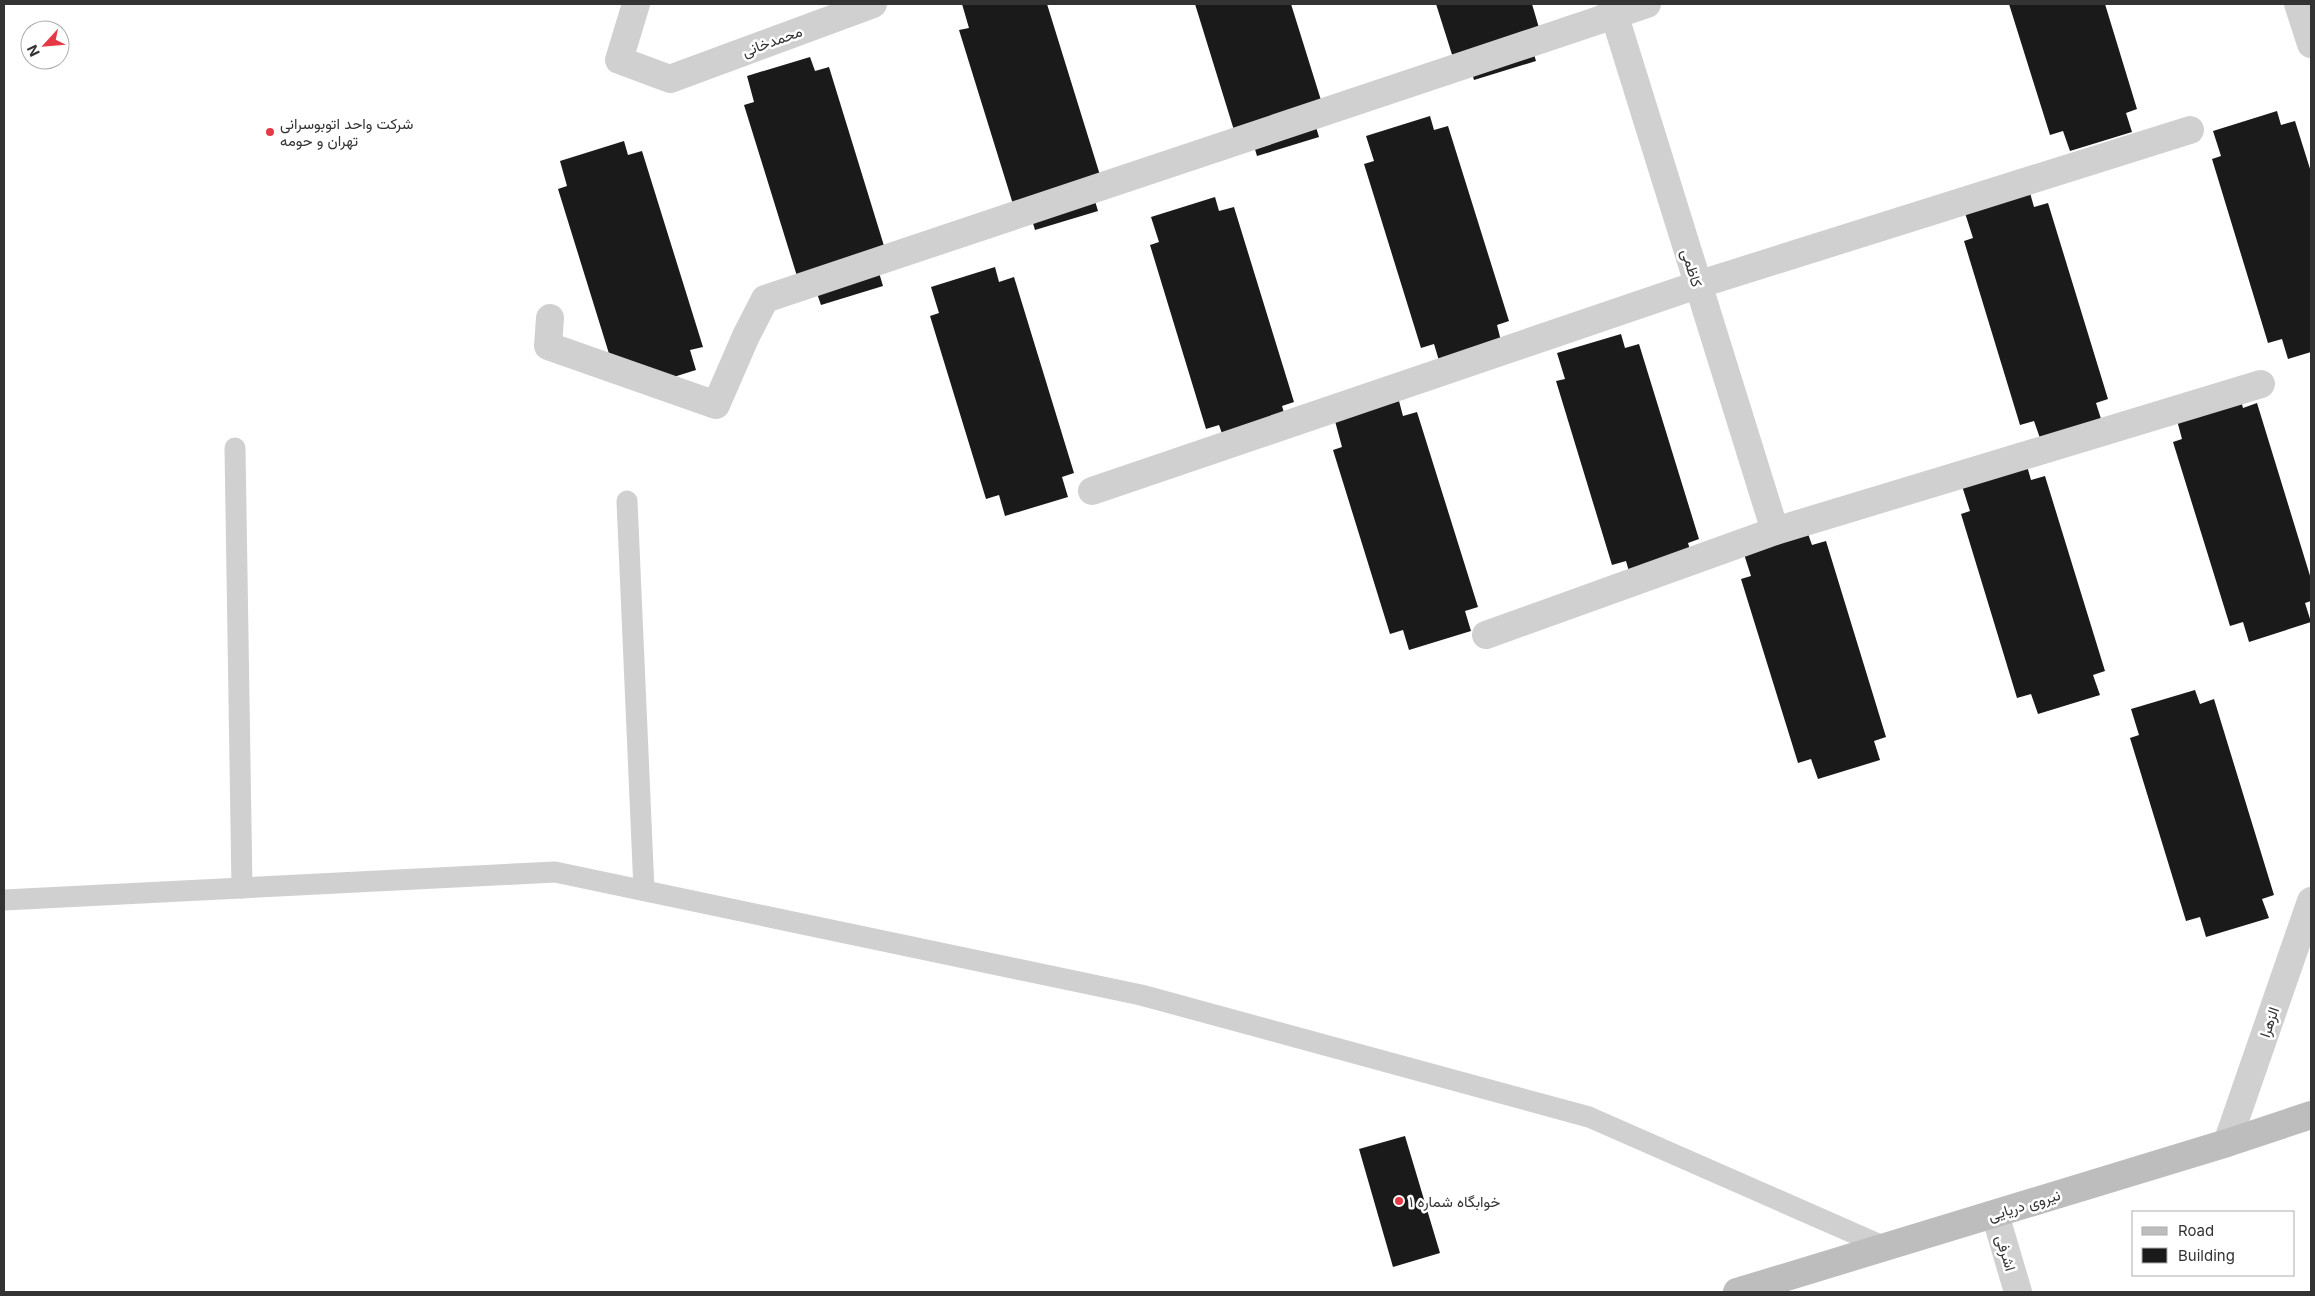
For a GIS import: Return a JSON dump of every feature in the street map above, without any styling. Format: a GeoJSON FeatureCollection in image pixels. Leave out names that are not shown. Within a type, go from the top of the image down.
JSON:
{"type":"FeatureCollection","features":[{"type":"Feature","properties":{"kind":"main road","name":"نیروی دریایی"},"geometry":{"type":"LineString","coordinates":[[1737,1292],[2227,1143],[2311,1115]]}},
{"type":"Feature","properties":{"kind":"street","name":"محمدخانی"},"geometry":{"type":"LineString","coordinates":[[636,4],[619,60],[670,79],[873,4]]}},
{"type":"Feature","properties":{"kind":"street"},"geometry":{"type":"LineString","coordinates":[[550,318],[548,346],[716,405],[746,336],[766,299],[1612,9],[1647,4]]}},
{"type":"Feature","properties":{"kind":"street"},"geometry":{"type":"LineString","coordinates":[[2298,4],[2311,44]]}},
{"type":"Feature","properties":{"kind":"street","name":"کاظمی"},"geometry":{"type":"LineString","coordinates":[[1612,9],[1775,531]]}},
{"type":"Feature","properties":{"kind":"street"},"geometry":{"type":"LineString","coordinates":[[1092,491],[1697,285],[2190,130]]}},
{"type":"Feature","properties":{"kind":"street"},"geometry":{"type":"LineString","coordinates":[[1486,635],[1775,531],[2261,384]]}},
{"type":"Feature","properties":{"kind":"street","name":"الزهرا"},"geometry":{"type":"LineString","coordinates":[[2227,1143],[2311,901]]}},
{"type":"Feature","properties":{"kind":"street","name":"اشرفی"},"geometry":{"type":"LineString","coordinates":[[1994,1214],[2018,1292]]}},
{"type":"Feature","properties":{"kind":"lane"},"geometry":{"type":"LineString","coordinates":[[235,448],[242,888]]}},
{"type":"Feature","properties":{"kind":"lane"},"geometry":{"type":"LineString","coordinates":[[627,501],[644,890]]}},
{"type":"Feature","properties":{"kind":"lane"},"geometry":{"type":"LineString","coordinates":[[4,900],[555,872],[1141,995],[1589,1117],[1885,1247]]}},
{"type":"Feature","properties":{"kind":"building"},"geometry":{"type":"Polygon","coordinates":[[[962,4],[1047,4],[1104,188],[1092,191],[1098,211],[1035,230],[1029,210],[1016,214],[959,30],[969,28],[962,4]]]}},
{"type":"Feature","properties":{"kind":"building"},"geometry":{"type":"Polygon","coordinates":[[[1195,4],[1291,4],[1325,113],[1313,117],[1319,137],[1257,156],[1251,136],[1237,140],[1195,4]]]}},
{"type":"Feature","properties":{"kind":"building"},"geometry":{"type":"Polygon","coordinates":[[[1436,4],[1532,4],[1542,38],[1530,41],[1536,61],[1474,80],[1468,60],[1455,64],[1436,4]]]}},
{"type":"Feature","properties":{"kind":"building"},"geometry":{"type":"Polygon","coordinates":[[[2009,4],[2105,4],[2137,109],[2126,113],[2132,132],[2070,151],[2063,131],[2050,135],[2009,4]]]}},
{"type":"Feature","properties":{"kind":"building"},"geometry":{"type":"Polygon","coordinates":[[[810,57],[815,71],[829,67],[889,262],[877,266],[883,286],[821,305],[814,285],[801,289],[744,105],[754,102],[747,76],[810,57]]]}},
{"type":"Feature","properties":{"kind":"building"},"geometry":{"type":"Polygon","coordinates":[[[2277,111],[2281,125],[2295,121],[2311,172],[2311,352],[2288,359],[2282,339],[2268,343],[2212,159],[2221,156],[2213,131],[2277,111]]]}},
{"type":"Feature","properties":{"kind":"building"},"geometry":{"type":"Polygon","coordinates":[[[1430,116],[1434,130],[1448,126],[1509,321],[1497,325],[1502,345],[1440,364],[1434,344],[1421,348],[1364,164],[1374,161],[1366,136],[1430,116]]]}},
{"type":"Feature","properties":{"kind":"building"},"geometry":{"type":"Polygon","coordinates":[[[624,141],[628,155],[642,151],[703,347],[690,350],[696,370],[635,389],[615,373],[558,189],[567,186],[560,161],[624,141]]]}},
{"type":"Feature","properties":{"kind":"building"},"geometry":{"type":"Polygon","coordinates":[[[2030,193],[2034,207],[2048,203],[2108,399],[2096,403],[2102,422],[2041,441],[2034,421],[2020,425],[1964,241],[1973,238],[1965,213],[2030,193]]]}},
{"type":"Feature","properties":{"kind":"building"},"geometry":{"type":"Polygon","coordinates":[[[1215,197],[1219,211],[1234,207],[1294,402],[1282,406],[1288,426],[1226,445],[1219,425],[1206,429],[1150,245],[1159,242],[1151,217],[1215,197]]]}},
{"type":"Feature","properties":{"kind":"building"},"geometry":{"type":"Polygon","coordinates":[[[995,267],[999,282],[1014,277],[1074,473],[1062,477],[1068,497],[1005,516],[999,495],[986,499],[930,316],[939,313],[931,287],[995,267]]]}},
{"type":"Feature","properties":{"kind":"building"},"geometry":{"type":"Polygon","coordinates":[[[1621,334],[1625,348],[1639,344],[1699,539],[1688,543],[1694,563],[1632,582],[1626,561],[1612,565],[1556,381],[1565,379],[1557,353],[1621,334]]]}},
{"type":"Feature","properties":{"kind":"building"},"geometry":{"type":"Polygon","coordinates":[[[2239,393],[2243,408],[2257,403],[2311,579],[2311,601],[2305,603],[2311,622],[2249,642],[2243,622],[2230,626],[2173,442],[2182,439],[2175,413],[2239,393]]]}},
{"type":"Feature","properties":{"kind":"building"},"geometry":{"type":"Polygon","coordinates":[[[1399,401],[1403,416],[1417,412],[1478,607],[1465,611],[1471,631],[1409,650],[1403,630],[1390,634],[1333,450],[1342,447],[1335,421],[1399,401]]]}},
{"type":"Feature","properties":{"kind":"building"},"geometry":{"type":"Polygon","coordinates":[[[2027,466],[2031,480],[2045,476],[2105,671],[2093,675],[2100,695],[2038,714],[2031,694],[2017,698],[1961,514],[1970,511],[1962,486],[2027,466]]]}},
{"type":"Feature","properties":{"kind":"building"},"geometry":{"type":"Polygon","coordinates":[[[1807,531],[1812,545],[1826,541],[1886,737],[1874,741],[1880,760],[1818,779],[1811,759],[1798,763],[1741,579],[1751,576],[1743,551],[1807,531]]]}},
{"type":"Feature","properties":{"kind":"building"},"geometry":{"type":"Polygon","coordinates":[[[2195,690],[2200,704],[2214,699],[2274,895],[2262,899],[2269,918],[2206,937],[2200,917],[2186,921],[2130,738],[2139,735],[2131,709],[2195,690]]]}},
{"type":"Feature","properties":{"kind":"building","name":"خوابگاه شماره ۱"},"geometry":{"type":"Polygon","coordinates":[[[1405,1136],[1440,1253],[1393,1267],[1359,1149],[1405,1136]]]}},
{"type":"Feature","properties":{"kind":"place","name":"شرکت واحد اتوبوسرانی تهران و حومه"},"geometry":{"type":"Point","coordinates":[270,132]}},
{"type":"Feature","properties":{"kind":"place","name":"خوابگاه شماره ۱"},"geometry":{"type":"Point","coordinates":[1399,1201]}}]}
